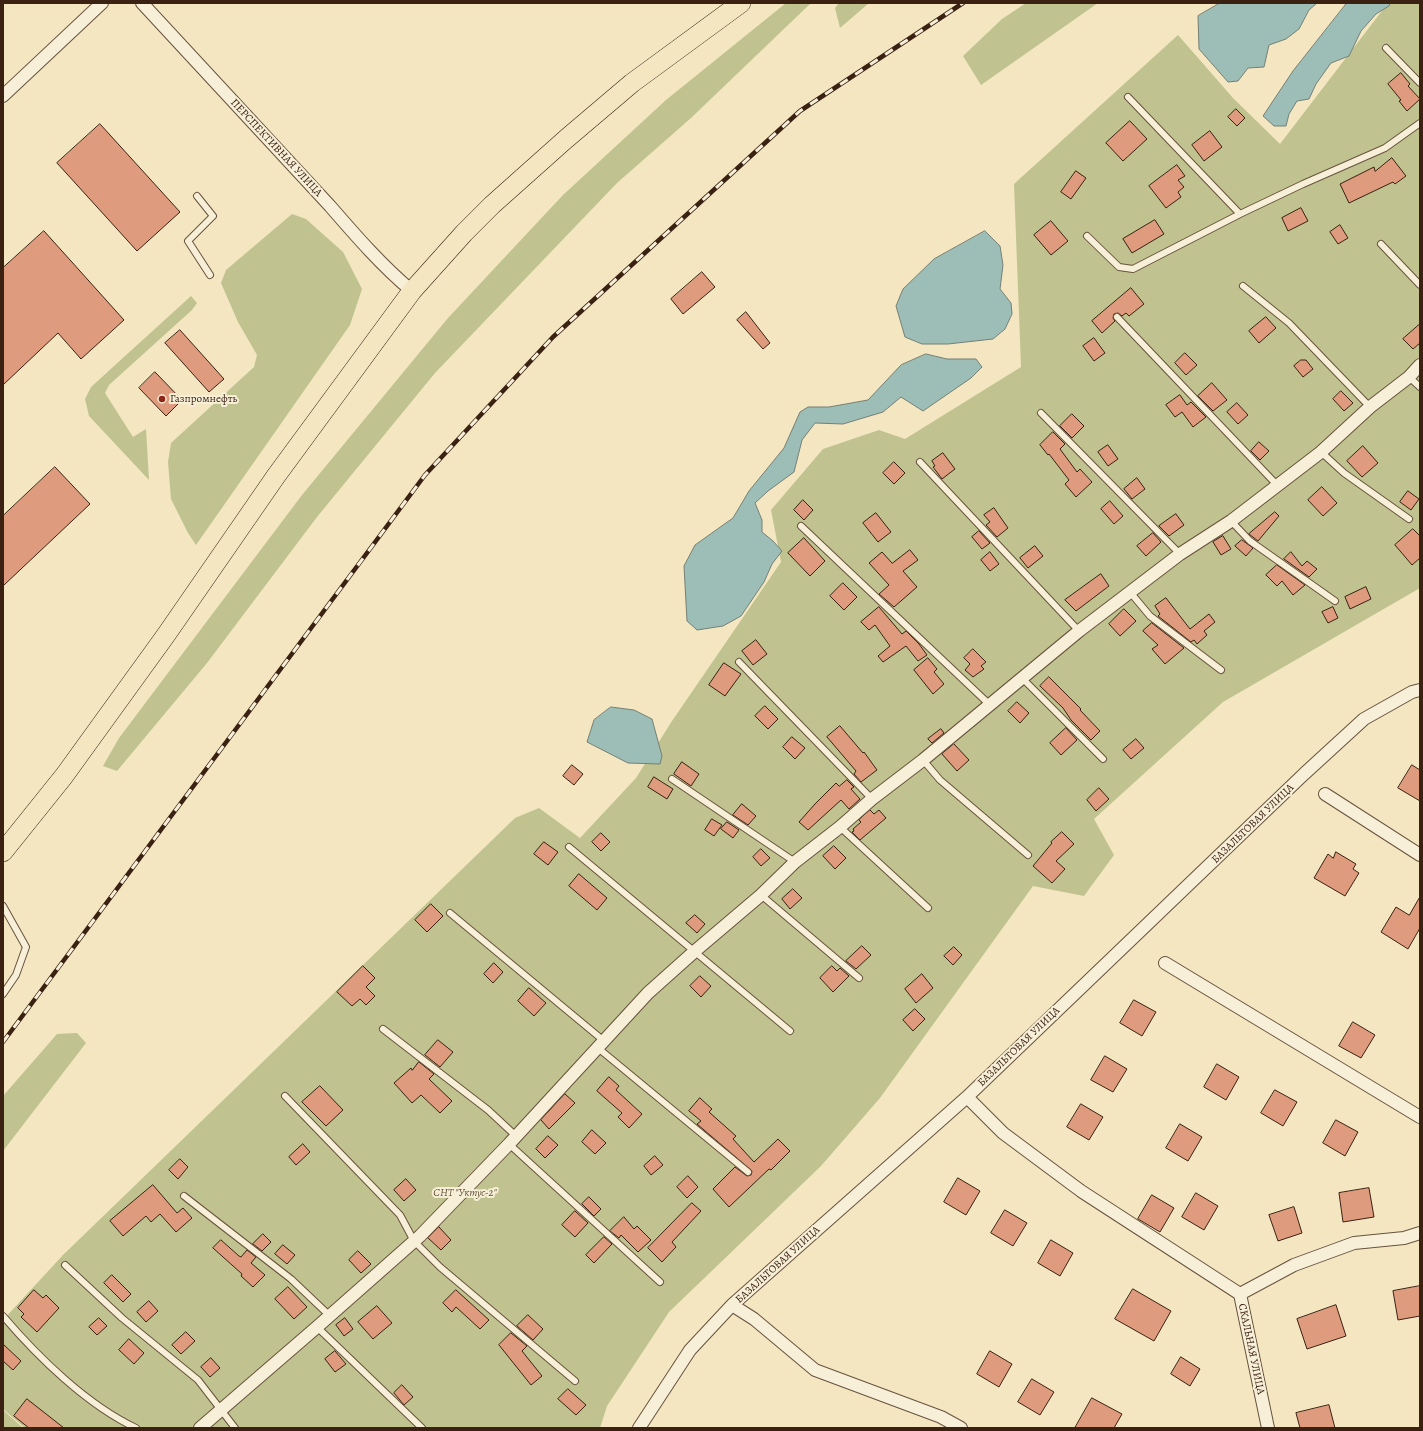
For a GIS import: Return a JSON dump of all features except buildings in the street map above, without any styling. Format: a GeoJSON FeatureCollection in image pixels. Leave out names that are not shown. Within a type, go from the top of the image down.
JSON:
{"type":"FeatureCollection","features":[{"type":"Feature","properties":{"kind":"main road"},"geometry":{"type":"LineString","coordinates":[[3,852],[69,769],[166,635],[276,476],[412,291],[464,233],[492,205],[566,139],[632,83],[741,3]]}},
{"type":"Feature","properties":{"kind":"street"},"geometry":{"type":"LineString","coordinates":[[3,96],[102,3]]}},
{"type":"Feature","properties":{"kind":"street","name":"ПЕРСПЕКТИВНАЯ УЛИЦА"},"geometry":{"type":"LineString","coordinates":[[142,3],[330,206],[356,237],[412,291]]}},
{"type":"Feature","properties":{"kind":"street"},"geometry":{"type":"LineString","coordinates":[[200,1428],[330,1316],[414,1241],[513,1140],[648,993],[761,895],[796,862],[872,799],[924,760],[1079,631],[1180,554],[1231,521],[1321,452],[1370,408],[1409,377],[1420,365]]}},
{"type":"Feature","properties":{"kind":"street","name":"БАЗАЛЬТОВАЯ УЛИЦА"},"geometry":{"type":"LineString","coordinates":[[639,1428],[690,1350],[732,1305],[967,1097],[1304,774],[1364,719],[1412,692],[1420,690]]}},
{"type":"Feature","properties":{"kind":"street"},"geometry":{"type":"LineString","coordinates":[[1325,794],[1420,855]]}},
{"type":"Feature","properties":{"kind":"street"},"geometry":{"type":"LineString","coordinates":[[1165,963],[1420,1117]]}},
{"type":"Feature","properties":{"kind":"street"},"geometry":{"type":"LineString","coordinates":[[967,1097],[1003,1133],[1082,1191],[1240,1294]]}},
{"type":"Feature","properties":{"kind":"street","name":"СКАЛЬНАЯ УЛИЦА"},"geometry":{"type":"LineString","coordinates":[[1268,1428],[1240,1294],[1294,1265],[1354,1243],[1404,1238],[1420,1233]]}},
{"type":"Feature","properties":{"kind":"street"},"geometry":{"type":"LineString","coordinates":[[732,1305],[754,1318],[815,1370],[941,1417],[961,1428]]}},
{"type":"Feature","properties":{"kind":"lane"},"geometry":{"type":"LineString","coordinates":[[1386,48],[1420,83]]}},
{"type":"Feature","properties":{"kind":"lane"},"geometry":{"type":"LineString","coordinates":[[1128,97],[1240,214]]}},
{"type":"Feature","properties":{"kind":"lane"},"geometry":{"type":"LineString","coordinates":[[1087,236],[1119,267],[1133,269],[1240,214],[1303,184],[1385,148],[1420,123]]}},
{"type":"Feature","properties":{"kind":"lane"},"geometry":{"type":"LineString","coordinates":[[197,196],[213,216],[188,241],[210,275]]}},
{"type":"Feature","properties":{"kind":"lane"},"geometry":{"type":"LineString","coordinates":[[1381,244],[1420,285]]}},
{"type":"Feature","properties":{"kind":"lane"},"geometry":{"type":"LineString","coordinates":[[1243,286],[1289,322],[1370,408]]}},
{"type":"Feature","properties":{"kind":"lane"},"geometry":{"type":"LineString","coordinates":[[1117,318],[1278,486]]}},
{"type":"Feature","properties":{"kind":"lane"},"geometry":{"type":"LineString","coordinates":[[1409,377],[1420,387]]}},
{"type":"Feature","properties":{"kind":"lane"},"geometry":{"type":"LineString","coordinates":[[1041,413],[1180,554]]}},
{"type":"Feature","properties":{"kind":"lane"},"geometry":{"type":"LineString","coordinates":[[1321,452],[1344,473],[1408,520]]}},
{"type":"Feature","properties":{"kind":"lane"},"geometry":{"type":"LineString","coordinates":[[920,462],[1079,631]]}},
{"type":"Feature","properties":{"kind":"lane"},"geometry":{"type":"LineString","coordinates":[[1231,521],[1250,541],[1335,601]]}},
{"type":"Feature","properties":{"kind":"lane"},"geometry":{"type":"LineString","coordinates":[[801,526],[990,705]]}},
{"type":"Feature","properties":{"kind":"lane"},"geometry":{"type":"LineString","coordinates":[[1130,592],[1150,616],[1222,670]]}},
{"type":"Feature","properties":{"kind":"lane"},"geometry":{"type":"LineString","coordinates":[[739,662],[872,799]]}},
{"type":"Feature","properties":{"kind":"lane"},"geometry":{"type":"LineString","coordinates":[[1022,678],[1104,760]]}},
{"type":"Feature","properties":{"kind":"lane"},"geometry":{"type":"LineString","coordinates":[[924,760],[940,780],[1028,855]]}},
{"type":"Feature","properties":{"kind":"lane"},"geometry":{"type":"LineString","coordinates":[[672,779],[796,862]]}},
{"type":"Feature","properties":{"kind":"lane"},"geometry":{"type":"LineString","coordinates":[[840,827],[928,908]]}},
{"type":"Feature","properties":{"kind":"lane"},"geometry":{"type":"LineString","coordinates":[[569,847],[790,1031]]}},
{"type":"Feature","properties":{"kind":"lane"},"geometry":{"type":"LineString","coordinates":[[761,895],[859,978]]}},
{"type":"Feature","properties":{"kind":"lane"},"geometry":{"type":"LineString","coordinates":[[3,906],[26,947],[16,975],[3,994]]}},
{"type":"Feature","properties":{"kind":"lane"},"geometry":{"type":"LineString","coordinates":[[450,913],[748,1172]]}},
{"type":"Feature","properties":{"kind":"lane"},"geometry":{"type":"LineString","coordinates":[[383,1029],[488,1110],[513,1140],[660,1282]]}},
{"type":"Feature","properties":{"kind":"lane"},"geometry":{"type":"LineString","coordinates":[[285,1096],[400,1215],[414,1241],[440,1267],[575,1381]]}},
{"type":"Feature","properties":{"kind":"lane"},"geometry":{"type":"LineString","coordinates":[[184,1196],[291,1278],[330,1316]]}},
{"type":"Feature","properties":{"kind":"lane"},"geometry":{"type":"LineString","coordinates":[[65,1265],[122,1318],[198,1380],[222,1409],[235,1428]]}},
{"type":"Feature","properties":{"kind":"lane"},"geometry":{"type":"LineString","coordinates":[[3,1316],[34,1349],[90,1400],[122,1421],[136,1428]]}},
{"type":"Feature","properties":{"kind":"lane"},"geometry":{"type":"LineString","coordinates":[[317,1327],[422,1428]]}},
{"type":"Feature","properties":{"kind":"green space"},"geometry":{"type":"Polygon","coordinates":[[[786,3],[811,3],[691,118],[617,183],[435,373],[317,517],[207,663],[117,771],[103,766],[119,738],[302,495],[448,318],[563,195],[666,100],[786,3]]]}},
{"type":"Feature","properties":{"kind":"green space"},"geometry":{"type":"Polygon","coordinates":[[[839,3],[869,3],[840,28],[835,8],[839,3]]]}},
{"type":"Feature","properties":{"kind":"green space"},"geometry":{"type":"Polygon","coordinates":[[[1026,3],[1098,3],[981,85],[963,56],[1002,19],[1026,3]]]}},
{"type":"Feature","properties":{"kind":"green space","name":"СНТ \"Уктус-2\""},"geometry":{"type":"Polygon","coordinates":[[[1388,3],[1420,3],[1420,588],[1223,702],[1094,819],[1114,855],[1084,896],[1033,886],[880,1098],[821,1166],[669,1312],[607,1406],[600,1428],[25,1428],[3,1409],[3,1320],[63,1255],[515,818],[539,808],[580,838],[636,778],[672,721],[781,562],[771,510],[823,449],[879,430],[905,439],[1021,367],[1014,184],[1178,35],[1233,98],[1280,144],[1388,3]]]}},
{"type":"Feature","properties":{"kind":"green space"},"geometry":{"type":"Polygon","coordinates":[[[292,214],[306,219],[343,252],[362,289],[350,325],[196,545],[188,533],[171,499],[168,462],[171,443],[254,367],[257,355],[238,322],[221,283],[226,270],[292,214]]]}},
{"type":"Feature","properties":{"kind":"green space"},"geometry":{"type":"Polygon","coordinates":[[[191,296],[197,303],[192,310],[109,385],[105,393],[133,437],[146,429],[149,480],[89,416],[85,399],[91,387],[191,296]]]}},
{"type":"Feature","properties":{"kind":"green space"},"geometry":{"type":"Polygon","coordinates":[[[77,1033],[86,1043],[3,1151],[3,1096],[57,1034],[77,1033]]]}},
{"type":"Feature","properties":{"kind":"green space"},"geometry":{"type":"Polygon","coordinates":[[[3,1410],[23,1428],[3,1428],[3,1410]]]}},
{"type":"Feature","properties":{"kind":"water"},"geometry":{"type":"Polygon","coordinates":[[[1220,3],[1317,3],[1309,10],[1299,29],[1286,39],[1269,45],[1264,67],[1248,68],[1238,81],[1228,82],[1199,49],[1198,16],[1220,3]]]}},
{"type":"Feature","properties":{"kind":"water"},"geometry":{"type":"Polygon","coordinates":[[[1347,3],[1390,3],[1389,6],[1376,14],[1361,31],[1349,56],[1331,63],[1316,84],[1309,99],[1297,101],[1289,114],[1286,126],[1274,126],[1263,116],[1293,71],[1347,3]]]}},
{"type":"Feature","properties":{"kind":"water"},"geometry":{"type":"Polygon","coordinates":[[[985,231],[1000,246],[1003,265],[1000,289],[1011,303],[1012,314],[1005,329],[993,339],[948,344],[922,344],[905,337],[896,306],[903,289],[934,259],[985,231]]]}},
{"type":"Feature","properties":{"kind":"water"},"geometry":{"type":"Polygon","coordinates":[[[926,354],[947,359],[976,359],[982,367],[971,378],[923,411],[901,397],[883,412],[843,424],[815,423],[802,440],[794,472],[768,491],[755,503],[762,520],[762,532],[782,551],[772,564],[764,582],[741,616],[723,626],[697,630],[687,621],[684,566],[695,545],[733,518],[749,491],[784,448],[800,412],[808,407],[829,407],[868,400],[901,365],[926,354]]]}},
{"type":"Feature","properties":{"kind":"water"},"geometry":{"type":"Polygon","coordinates":[[[611,707],[634,710],[652,719],[662,756],[660,764],[628,763],[587,742],[594,720],[611,707]]]}},
{"type":"Feature","properties":{"kind":"railway"},"geometry":{"type":"LineString","coordinates":[[3,1042],[425,475],[553,337],[800,111],[963,3]]}},
{"type":"Feature","properties":{"kind":"place","name":"Газпромнефть"},"geometry":{"type":"Point","coordinates":[162,399]}}]}
